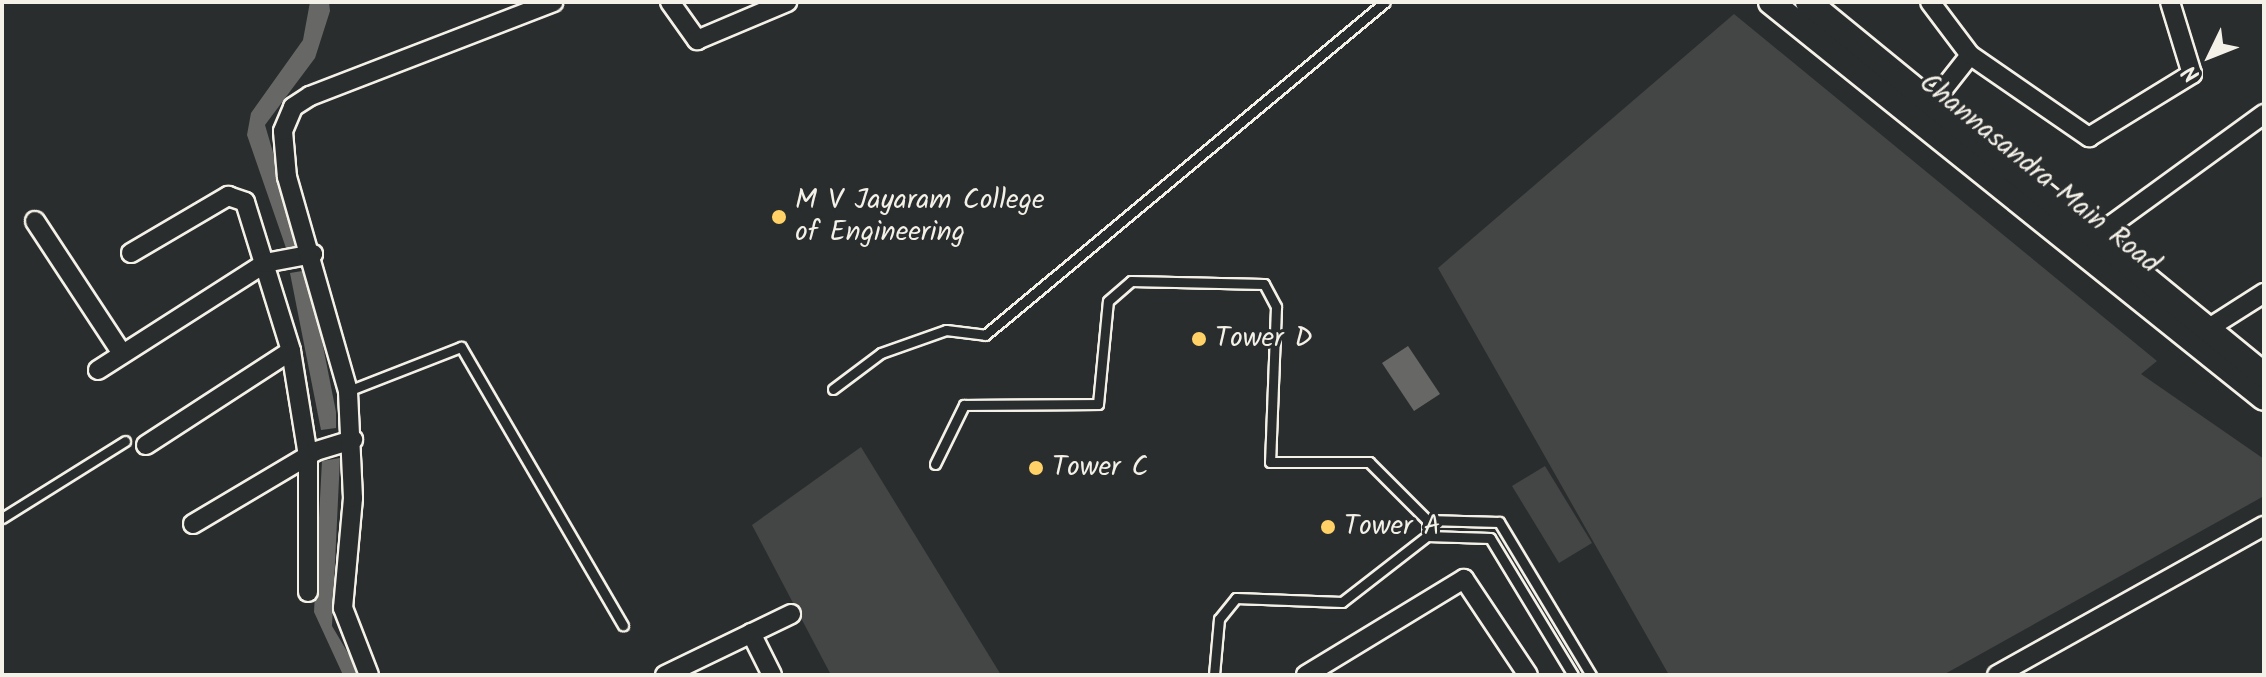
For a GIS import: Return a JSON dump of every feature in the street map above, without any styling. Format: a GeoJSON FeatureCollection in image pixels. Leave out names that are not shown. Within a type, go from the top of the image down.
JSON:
{"type":"FeatureCollection","features":[{"type":"Feature","properties":{"kind":"main road","name":"Channasandra Main Road"},"geometry":{"type":"LineString","coordinates":[[1771,2],[1927,109],[2096,236],[2264,375]]}},
{"type":"Feature","properties":{"kind":"main road","name":"Channasandra Main Road"},"geometry":{"type":"LineString","coordinates":[[1808,2],[1927,109],[2264,398]]}},
{"type":"Feature","properties":{"kind":"street"},"geometry":{"type":"LineString","coordinates":[[369,675],[343,608],[329,447],[291,351],[292,258],[282,145],[293,107],[554,2]]}},
{"type":"Feature","properties":{"kind":"street"},"geometry":{"type":"LineString","coordinates":[[670,2],[697,40],[787,2]]}},
{"type":"Feature","properties":{"kind":"street"},"geometry":{"type":"LineString","coordinates":[[1930,2],[1970,55],[2089,137],[2192,74],[2170,2]]}},
{"type":"Feature","properties":{"kind":"street"},"geometry":{"type":"LineString","coordinates":[[1927,109],[1970,55]]}},
{"type":"Feature","properties":{"kind":"street"},"geometry":{"type":"LineString","coordinates":[[2096,236],[2264,114]]}},
{"type":"Feature","properties":{"kind":"street"},"geometry":{"type":"LineString","coordinates":[[131,253],[237,196],[292,258],[348,391],[329,447],[308,592]]}},
{"type":"Feature","properties":{"kind":"street"},"geometry":{"type":"LineString","coordinates":[[35,221],[121,352]]}},
{"type":"Feature","properties":{"kind":"street"},"geometry":{"type":"LineString","coordinates":[[98,370],[121,352],[292,258]]}},
{"type":"Feature","properties":{"kind":"street"},"geometry":{"type":"LineString","coordinates":[[2209,328],[2264,293]]}},
{"type":"Feature","properties":{"kind":"street"},"geometry":{"type":"LineString","coordinates":[[146,445],[291,351]]}},
{"type":"Feature","properties":{"kind":"street"},"geometry":{"type":"LineString","coordinates":[[193,524],[329,447]]}},
{"type":"Feature","properties":{"kind":"street"},"geometry":{"type":"LineString","coordinates":[[1997,675],[2264,526]]}},
{"type":"Feature","properties":{"kind":"street"},"geometry":{"type":"LineString","coordinates":[[1306,675],[1459,579],[1471,583],[1528,675]]}},
{"type":"Feature","properties":{"kind":"street"},"geometry":{"type":"LineString","coordinates":[[665,675],[791,614]]}},
{"type":"Feature","properties":{"kind":"street"},"geometry":{"type":"LineString","coordinates":[[751,633],[772,675]]}},
{"type":"Feature","properties":{"kind":"lane"},"geometry":{"type":"LineString","coordinates":[[833,389],[881,353],[946,330],[985,335],[1385,2]]}},
{"type":"Feature","properties":{"kind":"lane"},"geometry":{"type":"LineString","coordinates":[[935,464],[964,405],[1098,404],[1108,301],[1131,281],[1264,284],[1276,307],[1270,462],[1369,462],[1427,520],[1499,522],[1591,675]]}},
{"type":"Feature","properties":{"kind":"lane"},"geometry":{"type":"LineString","coordinates":[[348,391],[461,347],[623,625]]}},
{"type":"Feature","properties":{"kind":"lane"},"geometry":{"type":"LineString","coordinates":[[2,518],[125,441]]}},
{"type":"Feature","properties":{"kind":"lane"},"geometry":{"type":"LineString","coordinates":[[1427,520],[1427,536]]}},
{"type":"Feature","properties":{"kind":"lane"},"geometry":{"type":"LineString","coordinates":[[1214,675],[1219,619],[1236,598],[1342,602],[1427,536],[1490,538],[1573,675]]}},
{"type":"Feature","properties":{"kind":"shaded area"},"geometry":{"type":"Polygon","coordinates":[[[310,2],[329,2],[330,11],[315,58],[265,125],[301,248],[286,248],[247,135],[251,113],[303,40],[310,2]]]}},
{"type":"Feature","properties":{"kind":"shaded area"},"geometry":{"type":"Polygon","coordinates":[[[1734,14],[2157,361],[2141,374],[2264,459],[2264,496],[1943,675],[1669,675],[1438,268],[1734,14]]]}},
{"type":"Feature","properties":{"kind":"shaded area"},"geometry":{"type":"Polygon","coordinates":[[[308,270],[336,412],[336,428],[321,430],[290,273],[308,270]]]}},
{"type":"Feature","properties":{"kind":"shaded area"},"geometry":{"type":"Polygon","coordinates":[[[1408,346],[1440,394],[1414,411],[1382,363],[1408,346]]]}},
{"type":"Feature","properties":{"kind":"shaded area"},"geometry":{"type":"Polygon","coordinates":[[[861,447],[1001,675],[831,675],[752,525],[861,447]]]}},
{"type":"Feature","properties":{"kind":"shaded area"},"geometry":{"type":"Polygon","coordinates":[[[340,458],[332,626],[361,675],[343,675],[314,612],[322,461],[340,458]]]}},
{"type":"Feature","properties":{"kind":"shaded area"},"geometry":{"type":"Polygon","coordinates":[[[1545,466],[1592,543],[1559,563],[1512,486],[1545,466]]]}},
{"type":"Feature","properties":{"kind":"place","name":"M V Jayaram College of Engineering"},"geometry":{"type":"Point","coordinates":[779,217]}},
{"type":"Feature","properties":{"kind":"place","name":"Tower D"},"geometry":{"type":"Point","coordinates":[1199,339]}},
{"type":"Feature","properties":{"kind":"place","name":"Tower C"},"geometry":{"type":"Point","coordinates":[1036,468]}},
{"type":"Feature","properties":{"kind":"place","name":"Tower A"},"geometry":{"type":"Point","coordinates":[1328,527]}}]}
